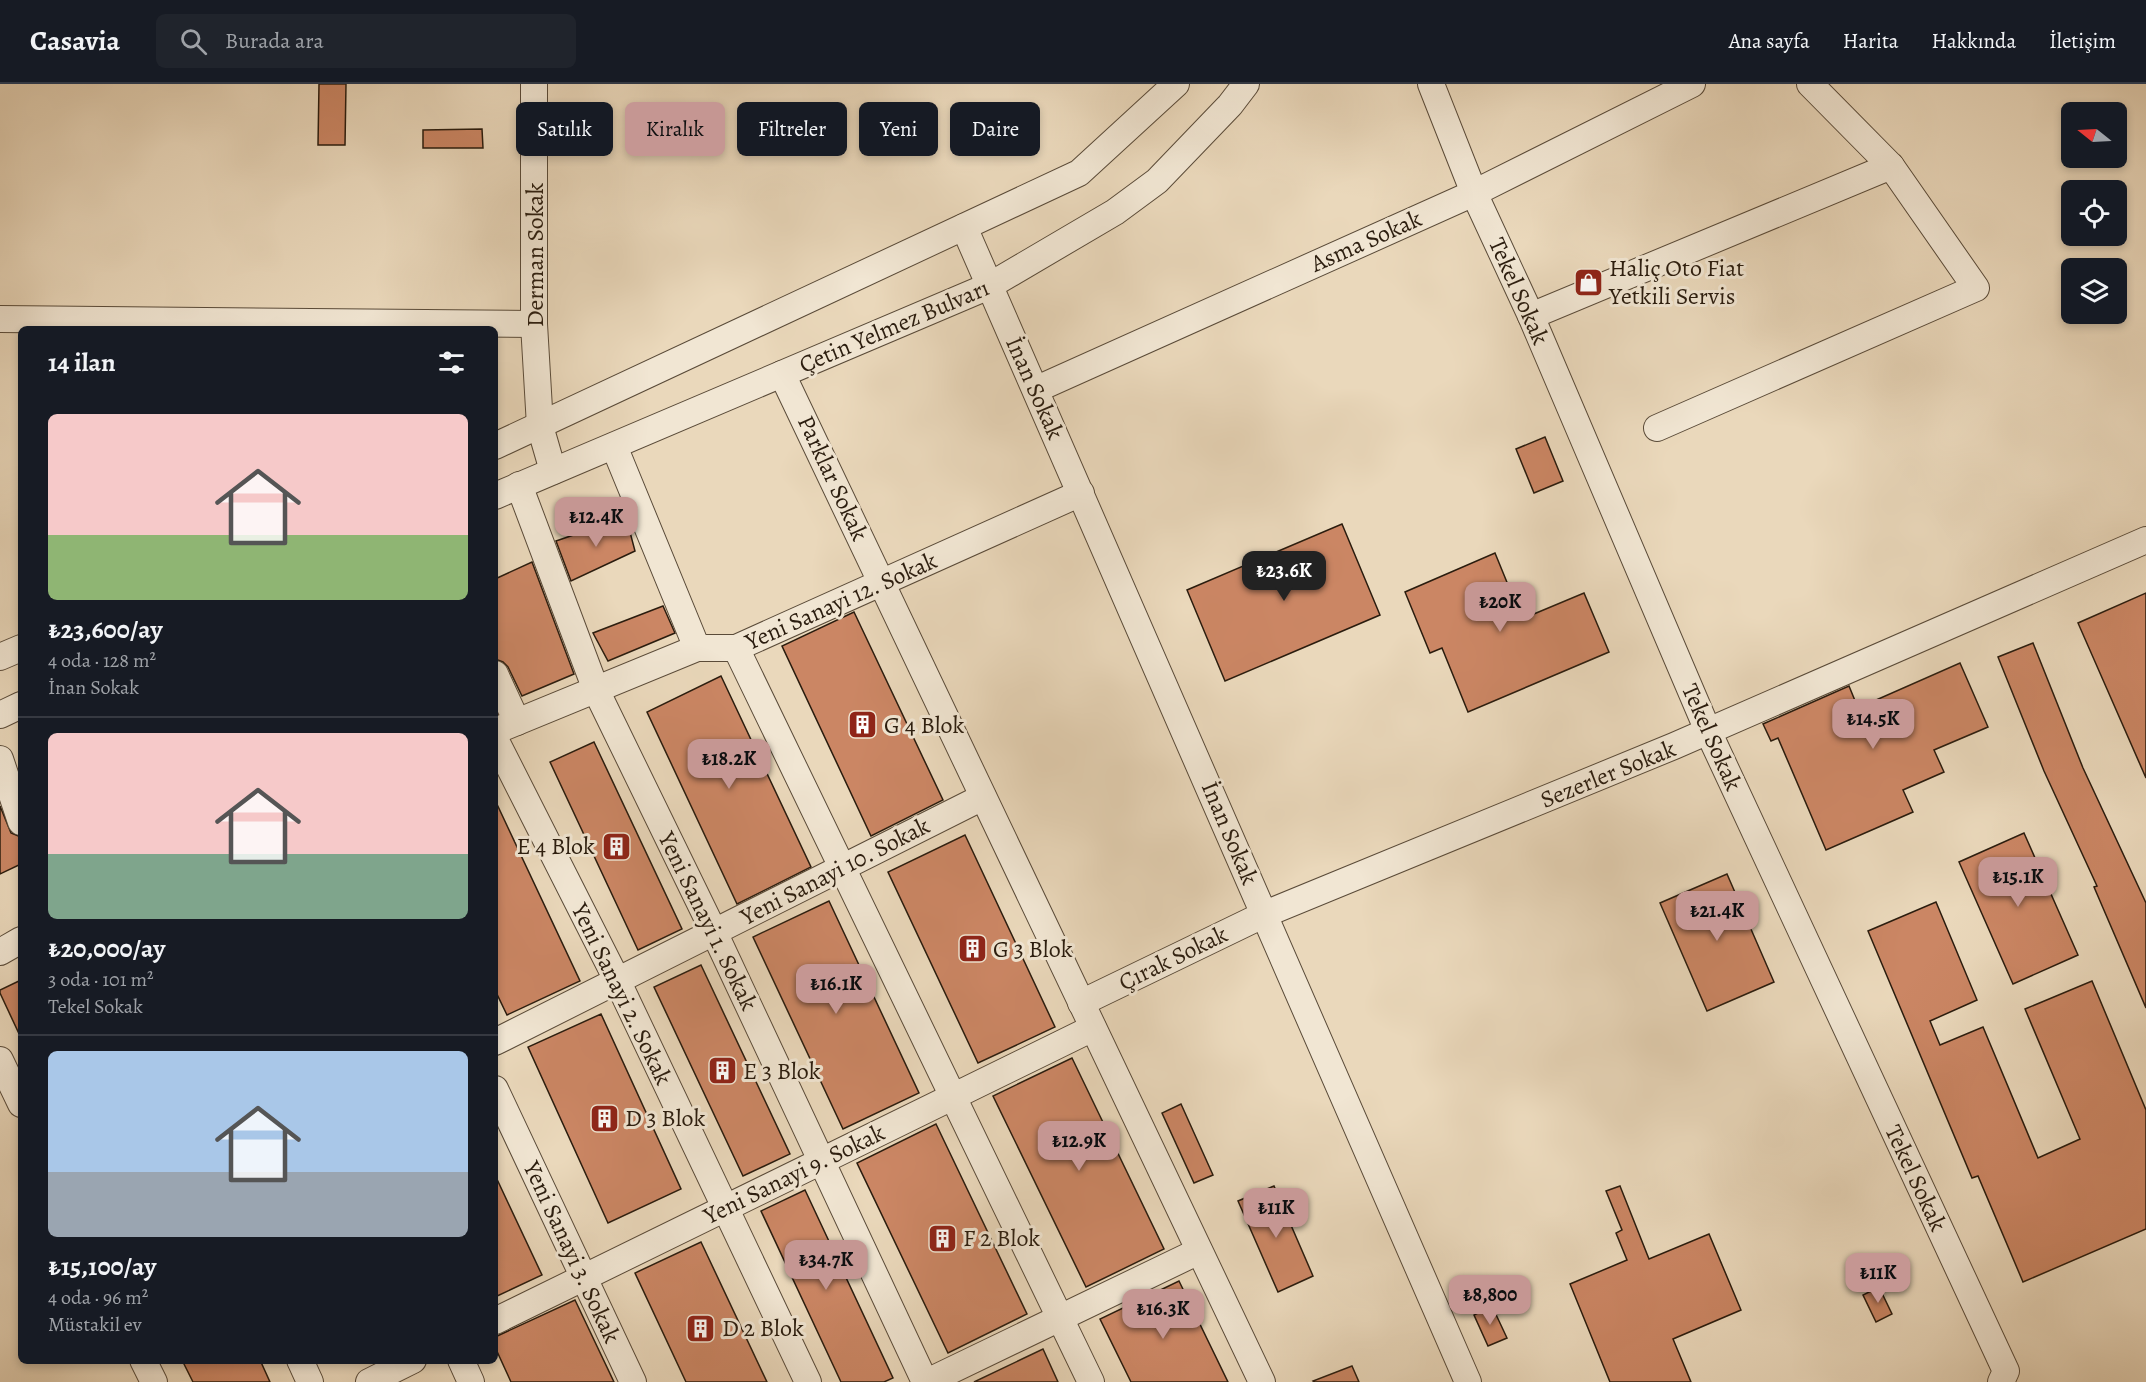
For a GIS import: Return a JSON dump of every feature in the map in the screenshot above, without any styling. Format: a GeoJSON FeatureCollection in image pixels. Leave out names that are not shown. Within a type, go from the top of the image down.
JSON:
{"type":"FeatureCollection","features":[{"type":"Feature","properties":{"kind":"street","name":"Derman Sokak"},"geometry":{"type":"LineString","coordinates":[[534,84],[534,324],[540,426],[553,471]]}},
{"type":"Feature","properties":{"kind":"street"},"geometry":{"type":"LineString","coordinates":[[498,445],[1079,172],[1176,84]]}},
{"type":"Feature","properties":{"kind":"street","name":"Çetin Yelmez Bulvarı"},"geometry":{"type":"LineString","coordinates":[[498,495],[989,286],[1115,212],[1156,181],[1230,105],[1246,84]]}},
{"type":"Feature","properties":{"kind":"street","name":"Tekel Sokak"},"geometry":{"type":"LineString","coordinates":[[1431,84],[1474,193],[1531,316],[1708,731],[2006,1371],[2001,1382]]}},
{"type":"Feature","properties":{"kind":"street","name":"Asma Sokak"},"geometry":{"type":"LineString","coordinates":[[1037,389],[1474,193],[1692,84]]}},
{"type":"Feature","properties":{"kind":"street"},"geometry":{"type":"LineString","coordinates":[[1657,428],[1976,288],[1891,166],[1810,84]]}},
{"type":"Feature","properties":{"kind":"street"},"geometry":{"type":"LineString","coordinates":[[1531,316],[1891,166]]}},
{"type":"Feature","properties":{"kind":"street","name":"İnan Sokak"},"geometry":{"type":"LineString","coordinates":[[964,227],[1037,389],[1468,1382]]}},
{"type":"Feature","properties":{"kind":"street"},"geometry":{"type":"LineString","coordinates":[[0,319],[534,324]]}},
{"type":"Feature","properties":{"kind":"street","name":"Parklar Sokak"},"geometry":{"type":"LineString","coordinates":[[782,374],[1262,1382]]}},
{"type":"Feature","properties":{"kind":"street"},"geometry":{"type":"LineString","coordinates":[[614,446],[697,648]]}},
{"type":"Feature","properties":{"kind":"street","name":"Yeni Sanayi 1. Sokak"},"geometry":{"type":"LineString","coordinates":[[519,485],[596,690],[714,932],[926,1382]]}},
{"type":"Feature","properties":{"kind":"street","name":"Yeni Sanayi 12. Sokak"},"geometry":{"type":"LineString","coordinates":[[506,727],[697,648],[736,648],[1081,492]]}},
{"type":"Feature","properties":{"kind":"street","name":"Sezerler Sokak"},"geometry":{"type":"LineString","coordinates":[[1265,914],[1708,731],[2146,540]]}},
{"type":"Feature","properties":{"kind":"street"},"geometry":{"type":"LineString","coordinates":[[736,648],[1091,1382]]}},
{"type":"Feature","properties":{"kind":"street"},"geometry":{"type":"LineString","coordinates":[[0,657],[18,649]]}},
{"type":"Feature","properties":{"kind":"street"},"geometry":{"type":"LineString","coordinates":[[498,688],[506,727]]}},
{"type":"Feature","properties":{"kind":"street"},"geometry":{"type":"LineString","coordinates":[[0,715],[18,706]]}},
{"type":"Feature","properties":{"kind":"street","name":"Yeni Sanayi 2. Sokak"},"geometry":{"type":"LineString","coordinates":[[498,745],[617,981],[808,1382]]}},
{"type":"Feature","properties":{"kind":"street"},"geometry":{"type":"LineString","coordinates":[[0,759],[18,813]]}},
{"type":"Feature","properties":{"kind":"street","name":"Yeni Sanayi 10. Sokak"},"geometry":{"type":"LineString","coordinates":[[498,1040],[982,797]]}},
{"type":"Feature","properties":{"kind":"street","name":"Çırak Sokak"},"geometry":{"type":"LineString","coordinates":[[1081,1003],[1265,914]]}},
{"type":"Feature","properties":{"kind":"street"},"geometry":{"type":"LineString","coordinates":[[0,952],[18,942]]}},
{"type":"Feature","properties":{"kind":"street","name":"Yeni Sanayi 9. Sokak"},"geometry":{"type":"LineString","coordinates":[[498,1319],[1093,1028]]}},
{"type":"Feature","properties":{"kind":"street"},"geometry":{"type":"LineString","coordinates":[[0,1060],[18,1098]]}},
{"type":"Feature","properties":{"kind":"street","name":"Yeni Sanayi 3. Sokak"},"geometry":{"type":"LineString","coordinates":[[498,1095],[633,1382]]}},
{"type":"Feature","properties":{"kind":"street"},"geometry":{"type":"LineString","coordinates":[[926,1382],[1200,1251]]}},
{"type":"Feature","properties":{"kind":"street"},"geometry":{"type":"LineString","coordinates":[[145,1364],[154,1382]]}},
{"type":"Feature","properties":{"kind":"street"},"geometry":{"type":"LineString","coordinates":[[302,1364],[310,1382]]}},
{"type":"Feature","properties":{"kind":"street"},"geometry":{"type":"LineString","coordinates":[[369,1382],[405,1364]]}},
{"type":"Feature","properties":{"kind":"street"},"geometry":{"type":"LineString","coordinates":[[462,1364],[471,1382]]}},
{"type":"Feature","properties":{"kind":"building"},"geometry":{"type":"Polygon","coordinates":[[[319,84],[346,84],[345,145],[318,145],[319,84]]]}},
{"type":"Feature","properties":{"kind":"building"},"geometry":{"type":"Polygon","coordinates":[[[482,129],[483,148],[423,148],[423,130],[482,129]]]}},
{"type":"Feature","properties":{"kind":"building"},"geometry":{"type":"Polygon","coordinates":[[[1545,437],[1563,481],[1534,493],[1516,449],[1545,437]]]}},
{"type":"Feature","properties":{"kind":"building"},"geometry":{"type":"Polygon","coordinates":[[[626,517],[635,551],[571,581],[556,541],[626,517]]]}},
{"type":"Feature","properties":{"kind":"building"},"geometry":{"type":"Polygon","coordinates":[[[1342,524],[1380,615],[1225,681],[1187,590],[1342,524]]]}},
{"type":"Feature","properties":{"kind":"building"},"geometry":{"type":"Polygon","coordinates":[[[1495,553],[1522,619],[1584,593],[1609,652],[1468,712],[1442,648],[1430,653],[1405,592],[1495,553]]]}},
{"type":"Feature","properties":{"kind":"building"},"geometry":{"type":"Polygon","coordinates":[[[532,562],[574,674],[522,696],[508,667],[498,660],[498,578],[532,562]]]}},
{"type":"Feature","properties":{"kind":"building"},"geometry":{"type":"Polygon","coordinates":[[[2146,593],[2146,778],[2078,623],[2146,593]]]}},
{"type":"Feature","properties":{"kind":"building"},"geometry":{"type":"Polygon","coordinates":[[[663,606],[675,633],[608,661],[593,633],[663,606]]]}},
{"type":"Feature","properties":{"kind":"building","name":"G 4 Blok"},"geometry":{"type":"Polygon","coordinates":[[[854,612],[943,800],[871,836],[782,646],[854,612]]]}},
{"type":"Feature","properties":{"kind":"building"},"geometry":{"type":"Polygon","coordinates":[[[2033,643],[2083,768],[2146,903],[2146,1008],[2094,887],[2097,886],[2044,771],[1998,657],[2033,643]]]}},
{"type":"Feature","properties":{"kind":"building"},"geometry":{"type":"Polygon","coordinates":[[[1960,663],[1988,727],[1934,750],[1944,772],[1903,790],[1913,812],[1826,850],[1778,738],[1771,741],[1763,724],[1849,686],[1858,708],[1960,663]]]}},
{"type":"Feature","properties":{"kind":"building"},"geometry":{"type":"Polygon","coordinates":[[[721,676],[811,867],[737,904],[647,712],[721,676]]]}},
{"type":"Feature","properties":{"kind":"building","name":"E 4 Blok"},"geometry":{"type":"Polygon","coordinates":[[[594,742],[682,929],[638,950],[550,762],[594,742]]]}},
{"type":"Feature","properties":{"kind":"building"},"geometry":{"type":"Polygon","coordinates":[[[0,806],[11,833],[18,836],[18,865],[0,874],[0,806]]]}},
{"type":"Feature","properties":{"kind":"building"},"geometry":{"type":"Polygon","coordinates":[[[498,806],[580,981],[507,1015],[498,996],[498,806]]]}},
{"type":"Feature","properties":{"kind":"building"},"geometry":{"type":"Polygon","coordinates":[[[2024,833],[2078,955],[2013,984],[1959,862],[2024,833]]]}},
{"type":"Feature","properties":{"kind":"building","name":"G 3 Blok"},"geometry":{"type":"Polygon","coordinates":[[[965,835],[1055,1027],[978,1063],[888,872],[965,835]]]}},
{"type":"Feature","properties":{"kind":"building"},"geometry":{"type":"Polygon","coordinates":[[[1727,874],[1774,982],[1707,1011],[1660,903],[1727,874]]]}},
{"type":"Feature","properties":{"kind":"building"},"geometry":{"type":"Polygon","coordinates":[[[829,901],[919,1093],[843,1129],[753,937],[829,901]]]}},
{"type":"Feature","properties":{"kind":"building"},"geometry":{"type":"Polygon","coordinates":[[[1936,902],[1977,1000],[1930,1021],[1940,1045],[1983,1027],[2038,1158],[2080,1139],[2025,1009],[2092,981],[2146,1110],[2146,1229],[2023,1282],[1978,1176],[1972,1178],[1868,931],[1936,902]]]}},
{"type":"Feature","properties":{"kind":"building","name":"E 3 Blok"},"geometry":{"type":"Polygon","coordinates":[[[701,965],[790,1154],[743,1176],[654,987],[701,965]]]}},
{"type":"Feature","properties":{"kind":"building"},"geometry":{"type":"Polygon","coordinates":[[[18,981],[18,1032],[0,993],[0,990],[18,981]]]}},
{"type":"Feature","properties":{"kind":"building","name":"D 3 Blok"},"geometry":{"type":"Polygon","coordinates":[[[601,1014],[681,1189],[608,1223],[528,1047],[601,1014]]]}},
{"type":"Feature","properties":{"kind":"building"},"geometry":{"type":"Polygon","coordinates":[[[1072,1058],[1164,1249],[1086,1287],[993,1096],[1072,1058]]]}},
{"type":"Feature","properties":{"kind":"building"},"geometry":{"type":"Polygon","coordinates":[[[1181,1104],[1213,1175],[1194,1183],[1162,1113],[1181,1104]]]}},
{"type":"Feature","properties":{"kind":"building","name":"F 2 Blok"},"geometry":{"type":"Polygon","coordinates":[[[936,1124],[1027,1314],[948,1353],[857,1163],[936,1124]]]}},
{"type":"Feature","properties":{"kind":"building"},"geometry":{"type":"Polygon","coordinates":[[[498,1181],[542,1275],[498,1296],[498,1181]]]}},
{"type":"Feature","properties":{"kind":"building"},"geometry":{"type":"Polygon","coordinates":[[[1274,1186],[1313,1276],[1278,1292],[1238,1201],[1274,1186]]]}},
{"type":"Feature","properties":{"kind":"building"},"geometry":{"type":"Polygon","coordinates":[[[1620,1186],[1649,1259],[1709,1234],[1741,1310],[1673,1339],[1691,1382],[1610,1382],[1570,1284],[1627,1260],[1616,1233],[1622,1230],[1606,1191],[1620,1186]]]}},
{"type":"Feature","properties":{"kind":"building"},"geometry":{"type":"Polygon","coordinates":[[[805,1190],[893,1378],[884,1382],[841,1382],[761,1211],[805,1190]]]}},
{"type":"Feature","properties":{"kind":"building","name":"D 2 Blok"},"geometry":{"type":"Polygon","coordinates":[[[701,1242],[767,1382],[686,1382],[635,1273],[701,1242]]]}},
{"type":"Feature","properties":{"kind":"building"},"geometry":{"type":"Polygon","coordinates":[[[1179,1281],[1228,1382],[1131,1382],[1100,1319],[1179,1281]]]}},
{"type":"Feature","properties":{"kind":"building"},"geometry":{"type":"Polygon","coordinates":[[[1879,1287],[1892,1314],[1876,1322],[1863,1295],[1879,1287]]]}},
{"type":"Feature","properties":{"kind":"building"},"geometry":{"type":"Polygon","coordinates":[[[575,1300],[614,1382],[511,1382],[498,1354],[498,1336],[575,1300]]]}},
{"type":"Feature","properties":{"kind":"building"},"geometry":{"type":"Polygon","coordinates":[[[1492,1306],[1507,1338],[1488,1346],[1474,1315],[1492,1306]]]}},
{"type":"Feature","properties":{"kind":"building"},"geometry":{"type":"Polygon","coordinates":[[[1043,1349],[1058,1382],[974,1382],[1043,1349]]]}},
{"type":"Feature","properties":{"kind":"building"},"geometry":{"type":"Polygon","coordinates":[[[184,1364],[262,1364],[270,1382],[193,1382],[184,1364]]]}},
{"type":"Feature","properties":{"kind":"building"},"geometry":{"type":"Polygon","coordinates":[[[1352,1366],[1359,1382],[1313,1381],[1352,1366]]]}},
{"type":"Feature","properties":{"kind":"place","name":"Haliç Oto Fiat Yetkili Servis"},"geometry":{"type":"Point","coordinates":[1588,282]}},
{"type":"Feature","properties":{"kind":"place","name":"G 4 Blok"},"geometry":{"type":"Point","coordinates":[863,725]}},
{"type":"Feature","properties":{"kind":"place","name":"E 4 Blok"},"geometry":{"type":"Point","coordinates":[616,846]}},
{"type":"Feature","properties":{"kind":"place","name":"G 3 Blok"},"geometry":{"type":"Point","coordinates":[972,949]}},
{"type":"Feature","properties":{"kind":"place","name":"E 3 Blok"},"geometry":{"type":"Point","coordinates":[722,1071]}},
{"type":"Feature","properties":{"kind":"place","name":"D 3 Blok"},"geometry":{"type":"Point","coordinates":[604,1118]}},
{"type":"Feature","properties":{"kind":"place","name":"F 2 Blok"},"geometry":{"type":"Point","coordinates":[942,1238]}},
{"type":"Feature","properties":{"kind":"place","name":"D 2 Blok"},"geometry":{"type":"Point","coordinates":[701,1328]}}]}
